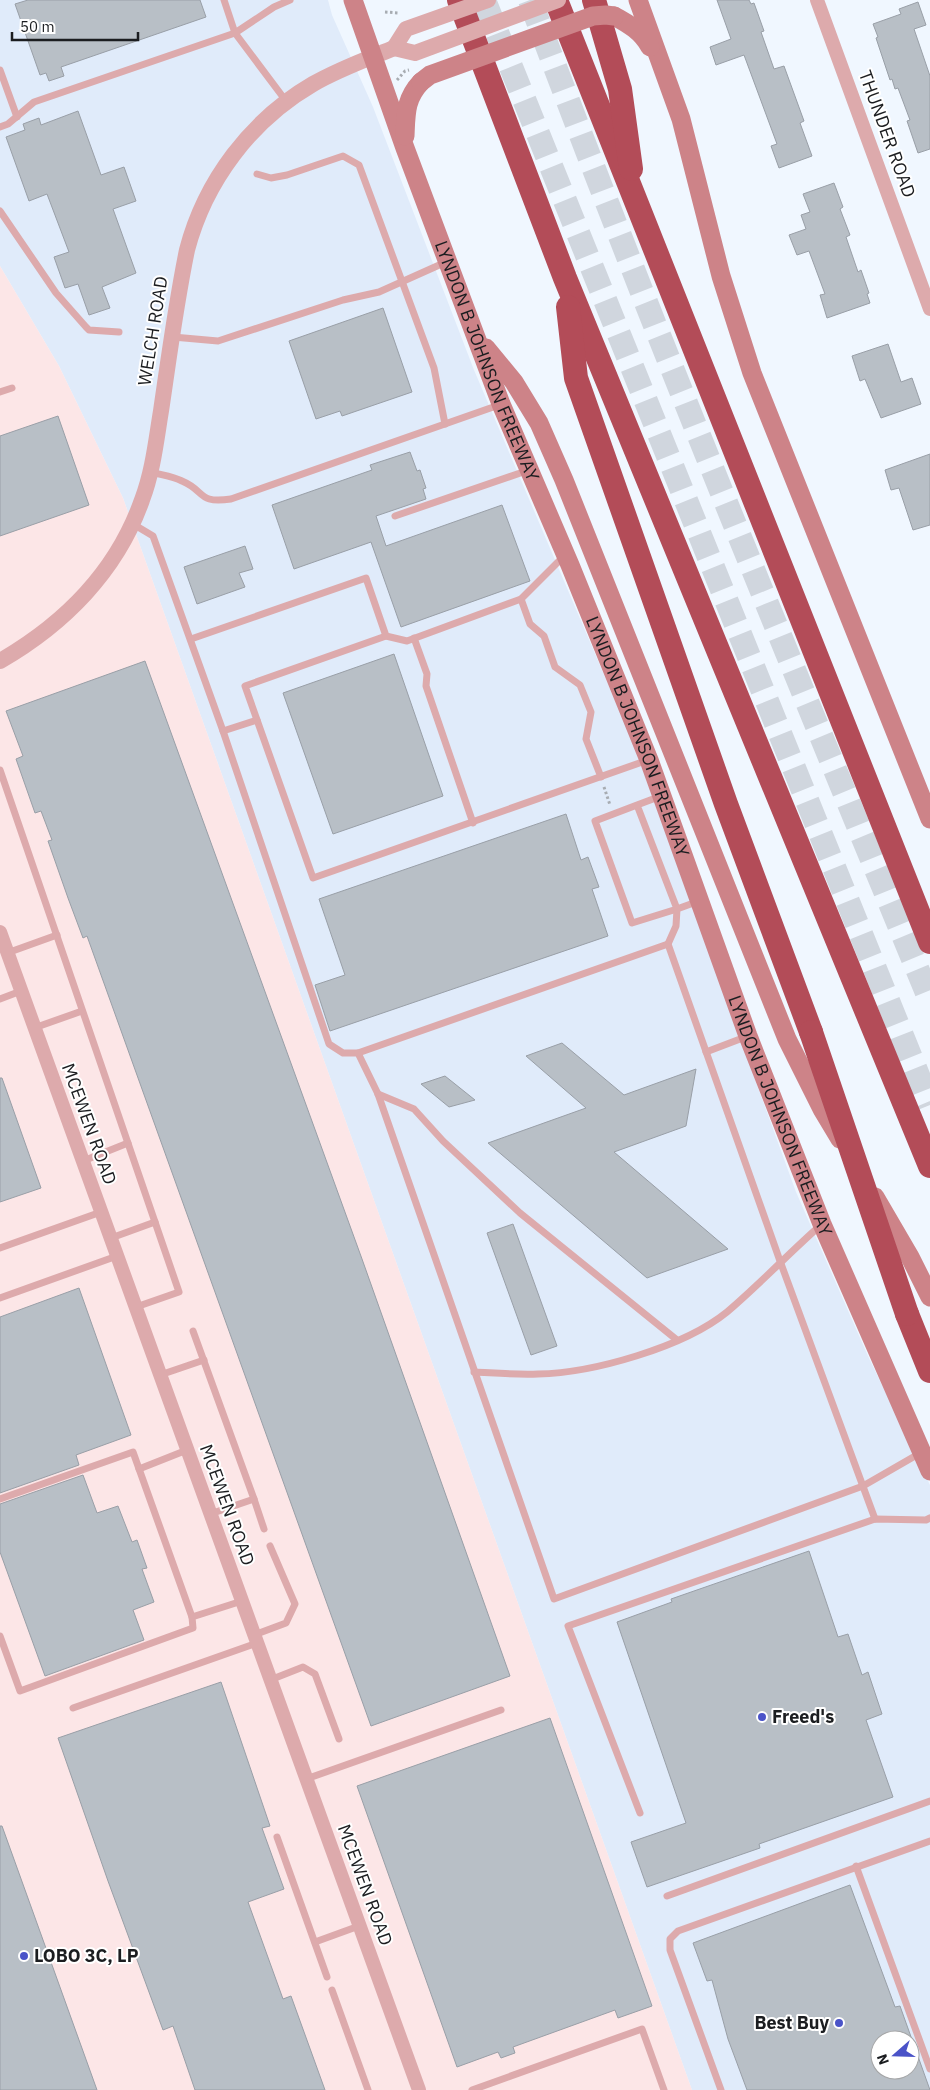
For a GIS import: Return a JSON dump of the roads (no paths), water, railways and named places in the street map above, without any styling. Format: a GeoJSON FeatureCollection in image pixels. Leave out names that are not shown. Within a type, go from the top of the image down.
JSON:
{"type":"FeatureCollection","features":[{"type":"Feature","properties":{"kind":"highway"},"geometry":{"type":"LineString","coordinates":[[459,0],[565,278],[930,1166]]}},
{"type":"Feature","properties":{"kind":"highway"},"geometry":{"type":"LineString","coordinates":[[557,0],[637,208],[930,942]]}},
{"type":"Feature","properties":{"kind":"highway"},"geometry":{"type":"LineString","coordinates":[[594,0],[620,89],[637,208]]}},
{"type":"Feature","properties":{"kind":"highway"},"geometry":{"type":"LineString","coordinates":[[565,278],[576,378],[726,804],[811,1032],[907,1314],[930,1371]]}},
{"type":"Feature","properties":{"kind":"main road","name":"LYNDON B JOHNSON FREEWAY"},"geometry":{"type":"LineString","coordinates":[[353,0],[405,148],[501,404],[649,760],[748,1036],[822,1224],[930,1470]]}},
{"type":"Feature","properties":{"kind":"main road"},"geometry":{"type":"LineString","coordinates":[[638,0],[689,149],[721,276],[752,373],[930,819]]}},
{"type":"Feature","properties":{"kind":"main road"},"geometry":{"type":"LineString","coordinates":[[405,148],[406,108],[412,91],[430,75],[593,16],[614,16],[631,26],[646,40],[664,72]]}},
{"type":"Feature","properties":{"kind":"main road"},"geometry":{"type":"LineString","coordinates":[[478,340],[514,382],[539,423],[564,480],[787,1039],[822,1109],[910,1257],[930,1297]]}},
{"type":"Feature","properties":{"kind":"street"},"geometry":{"type":"LineString","coordinates":[[394,48],[406,29],[488,0]]}},
{"type":"Feature","properties":{"kind":"street","name":"WELCH ROAD"},"geometry":{"type":"LineString","coordinates":[[0,661],[29,644],[65,616],[112,562],[133,524],[151,472],[186,250],[193,227],[215,181],[249,135],[286,102],[346,67],[394,48],[415,53],[557,0]]}},
{"type":"Feature","properties":{"kind":"street","name":"THUNDER ROAD"},"geometry":{"type":"LineString","coordinates":[[817,0],[930,309]]}},
{"type":"Feature","properties":{"kind":"street","name":"MCEWEN ROAD"},"geometry":{"type":"LineString","coordinates":[[3,944],[418,2090]]}},
{"type":"Feature","properties":{"kind":"lane"},"geometry":{"type":"LineString","coordinates":[[224,0],[235,32],[286,102]]}},
{"type":"Feature","properties":{"kind":"lane"},"geometry":{"type":"LineString","coordinates":[[0,127],[8,124],[34,102],[235,32],[274,7],[290,0]]}},
{"type":"Feature","properties":{"kind":"lane"},"geometry":{"type":"LineString","coordinates":[[0,70],[17,117]]}},
{"type":"Feature","properties":{"kind":"lane"},"geometry":{"type":"LineString","coordinates":[[257,174],[271,178],[287,175],[344,156],[359,165],[434,368],[445,424]]}},
{"type":"Feature","properties":{"kind":"lane"},"geometry":{"type":"LineString","coordinates":[[0,211],[56,293],[89,330],[118,332]]}},
{"type":"Feature","properties":{"kind":"lane"},"geometry":{"type":"LineString","coordinates":[[172,337],[218,341],[343,300],[379,292],[448,262]]}},
{"type":"Feature","properties":{"kind":"lane"},"geometry":{"type":"LineString","coordinates":[[0,392],[12,388]]}},
{"type":"Feature","properties":{"kind":"lane"},"geometry":{"type":"LineString","coordinates":[[151,472],[183,481],[207,499],[216,501],[231,499],[501,404]]}},
{"type":"Feature","properties":{"kind":"lane"},"geometry":{"type":"LineString","coordinates":[[395,516],[529,470]]}},
{"type":"Feature","properties":{"kind":"lane"},"geometry":{"type":"LineString","coordinates":[[133,524],[153,536],[223,730],[329,1044],[343,1053],[358,1053],[668,944]]}},
{"type":"Feature","properties":{"kind":"lane"},"geometry":{"type":"LineString","coordinates":[[565,555],[521,599],[407,641],[386,636],[245,686],[313,878],[649,760]]}},
{"type":"Feature","properties":{"kind":"lane"},"geometry":{"type":"LineString","coordinates":[[191,640],[366,578],[386,636]]}},
{"type":"Feature","properties":{"kind":"lane"},"geometry":{"type":"LineString","coordinates":[[521,599],[530,624],[544,636],[555,666],[580,685],[591,712],[586,739],[600,777]]}},
{"type":"Feature","properties":{"kind":"lane"},"geometry":{"type":"LineString","coordinates":[[414,638],[427,674],[426,686],[473,823]]}},
{"type":"Feature","properties":{"kind":"lane"},"geometry":{"type":"LineString","coordinates":[[223,730],[257,720]]}},
{"type":"Feature","properties":{"kind":"lane"},"geometry":{"type":"LineString","coordinates":[[0,770],[2,785],[57,935],[179,1292],[136,1307]]}},
{"type":"Feature","properties":{"kind":"lane"},"geometry":{"type":"LineString","coordinates":[[662,796],[595,821],[632,923],[700,900]]}},
{"type":"Feature","properties":{"kind":"lane"},"geometry":{"type":"LineString","coordinates":[[637,806],[677,909],[676,926],[668,944],[780,1261],[876,1519]]}},
{"type":"Feature","properties":{"kind":"lane"},"geometry":{"type":"LineString","coordinates":[[3,944],[57,935]]}},
{"type":"Feature","properties":{"kind":"lane"},"geometry":{"type":"LineString","coordinates":[[0,1000],[21,992]]}},
{"type":"Feature","properties":{"kind":"lane"},"geometry":{"type":"LineString","coordinates":[[34,1028],[82,1011]]}},
{"type":"Feature","properties":{"kind":"lane"},"geometry":{"type":"LineString","coordinates":[[706,1052],[748,1036]]}},
{"type":"Feature","properties":{"kind":"lane"},"geometry":{"type":"LineString","coordinates":[[358,1053],[378,1094],[554,1599],[863,1486],[922,1452]]}},
{"type":"Feature","properties":{"kind":"lane"},"geometry":{"type":"LineString","coordinates":[[378,1094],[414,1110],[443,1141],[520,1213],[677,1340]]}},
{"type":"Feature","properties":{"kind":"lane"},"geometry":{"type":"LineString","coordinates":[[83,1161],[128,1143]]}},
{"type":"Feature","properties":{"kind":"lane"},"geometry":{"type":"LineString","coordinates":[[0,1248],[101,1212]]}},
{"type":"Feature","properties":{"kind":"lane"},"geometry":{"type":"LineString","coordinates":[[110,1238],[155,1222]]}},
{"type":"Feature","properties":{"kind":"lane"},"geometry":{"type":"LineString","coordinates":[[474,1372],[540,1374],[598,1367],[677,1340],[704,1328],[726,1312],[822,1224]]}},
{"type":"Feature","properties":{"kind":"lane"},"geometry":{"type":"LineString","coordinates":[[0,1298],[117,1256]]}},
{"type":"Feature","properties":{"kind":"lane"},"geometry":{"type":"LineString","coordinates":[[193,1331],[264,1529]]}},
{"type":"Feature","properties":{"kind":"lane"},"geometry":{"type":"LineString","coordinates":[[160,1375],[204,1360]]}},
{"type":"Feature","properties":{"kind":"lane"},"geometry":{"type":"LineString","coordinates":[[139,1469],[187,1450]]}},
{"type":"Feature","properties":{"kind":"lane"},"geometry":{"type":"LineString","coordinates":[[0,1499],[133,1452],[192,1617],[193,1628],[20,1692],[0,1636]]}},
{"type":"Feature","properties":{"kind":"lane"},"geometry":{"type":"LineString","coordinates":[[210,1514],[254,1499]]}},
{"type":"Feature","properties":{"kind":"lane"},"geometry":{"type":"LineString","coordinates":[[640,1813],[568,1626],[876,1519],[926,1520],[930,1518]]}},
{"type":"Feature","properties":{"kind":"lane"},"geometry":{"type":"LineString","coordinates":[[73,1708],[256,1639],[286,1623],[295,1604],[270,1546]]}},
{"type":"Feature","properties":{"kind":"lane"},"geometry":{"type":"LineString","coordinates":[[192,1617],[242,1601]]}},
{"type":"Feature","properties":{"kind":"lane"},"geometry":{"type":"LineString","coordinates":[[270,1680],[303,1667],[315,1674],[339,1740]]}},
{"type":"Feature","properties":{"kind":"lane"},"geometry":{"type":"LineString","coordinates":[[306,1779],[501,1710]]}},
{"type":"Feature","properties":{"kind":"lane"},"geometry":{"type":"LineString","coordinates":[[668,1896],[930,1801]]}},
{"type":"Feature","properties":{"kind":"lane"},"geometry":{"type":"LineString","coordinates":[[277,1837],[328,1977]]}},
{"type":"Feature","properties":{"kind":"lane"},"geometry":{"type":"LineString","coordinates":[[720,2090],[670,1950],[670,1939],[678,1931],[930,1841]]}},
{"type":"Feature","properties":{"kind":"lane"},"geometry":{"type":"LineString","coordinates":[[856,1866],[930,2069]]}},
{"type":"Feature","properties":{"kind":"lane"},"geometry":{"type":"LineString","coordinates":[[315,1942],[359,1926]]}},
{"type":"Feature","properties":{"kind":"lane"},"geometry":{"type":"LineString","coordinates":[[332,1990],[368,2090]]}},
{"type":"Feature","properties":{"kind":"lane"},"geometry":{"type":"LineString","coordinates":[[472,2090],[642,2029],[664,2090]]}},
{"type":"Feature","properties":{"kind":"tunnel"},"geometry":{"type":"LineString","coordinates":[[484,0],[930,1105]]}},
{"type":"Feature","properties":{"kind":"tunnel"},"geometry":{"type":"LineString","coordinates":[[530,0],[675,377],[930,1000]]}},
{"type":"Feature","properties":{"kind":"place","name":"Freed's"},"geometry":{"type":"Point","coordinates":[762,1717]}},
{"type":"Feature","properties":{"kind":"place","name":"LOBO 3C, LP"},"geometry":{"type":"Point","coordinates":[24,1956]}},
{"type":"Feature","properties":{"kind":"place","name":"Best Buy"},"geometry":{"type":"Point","coordinates":[839,2023]}}]}
